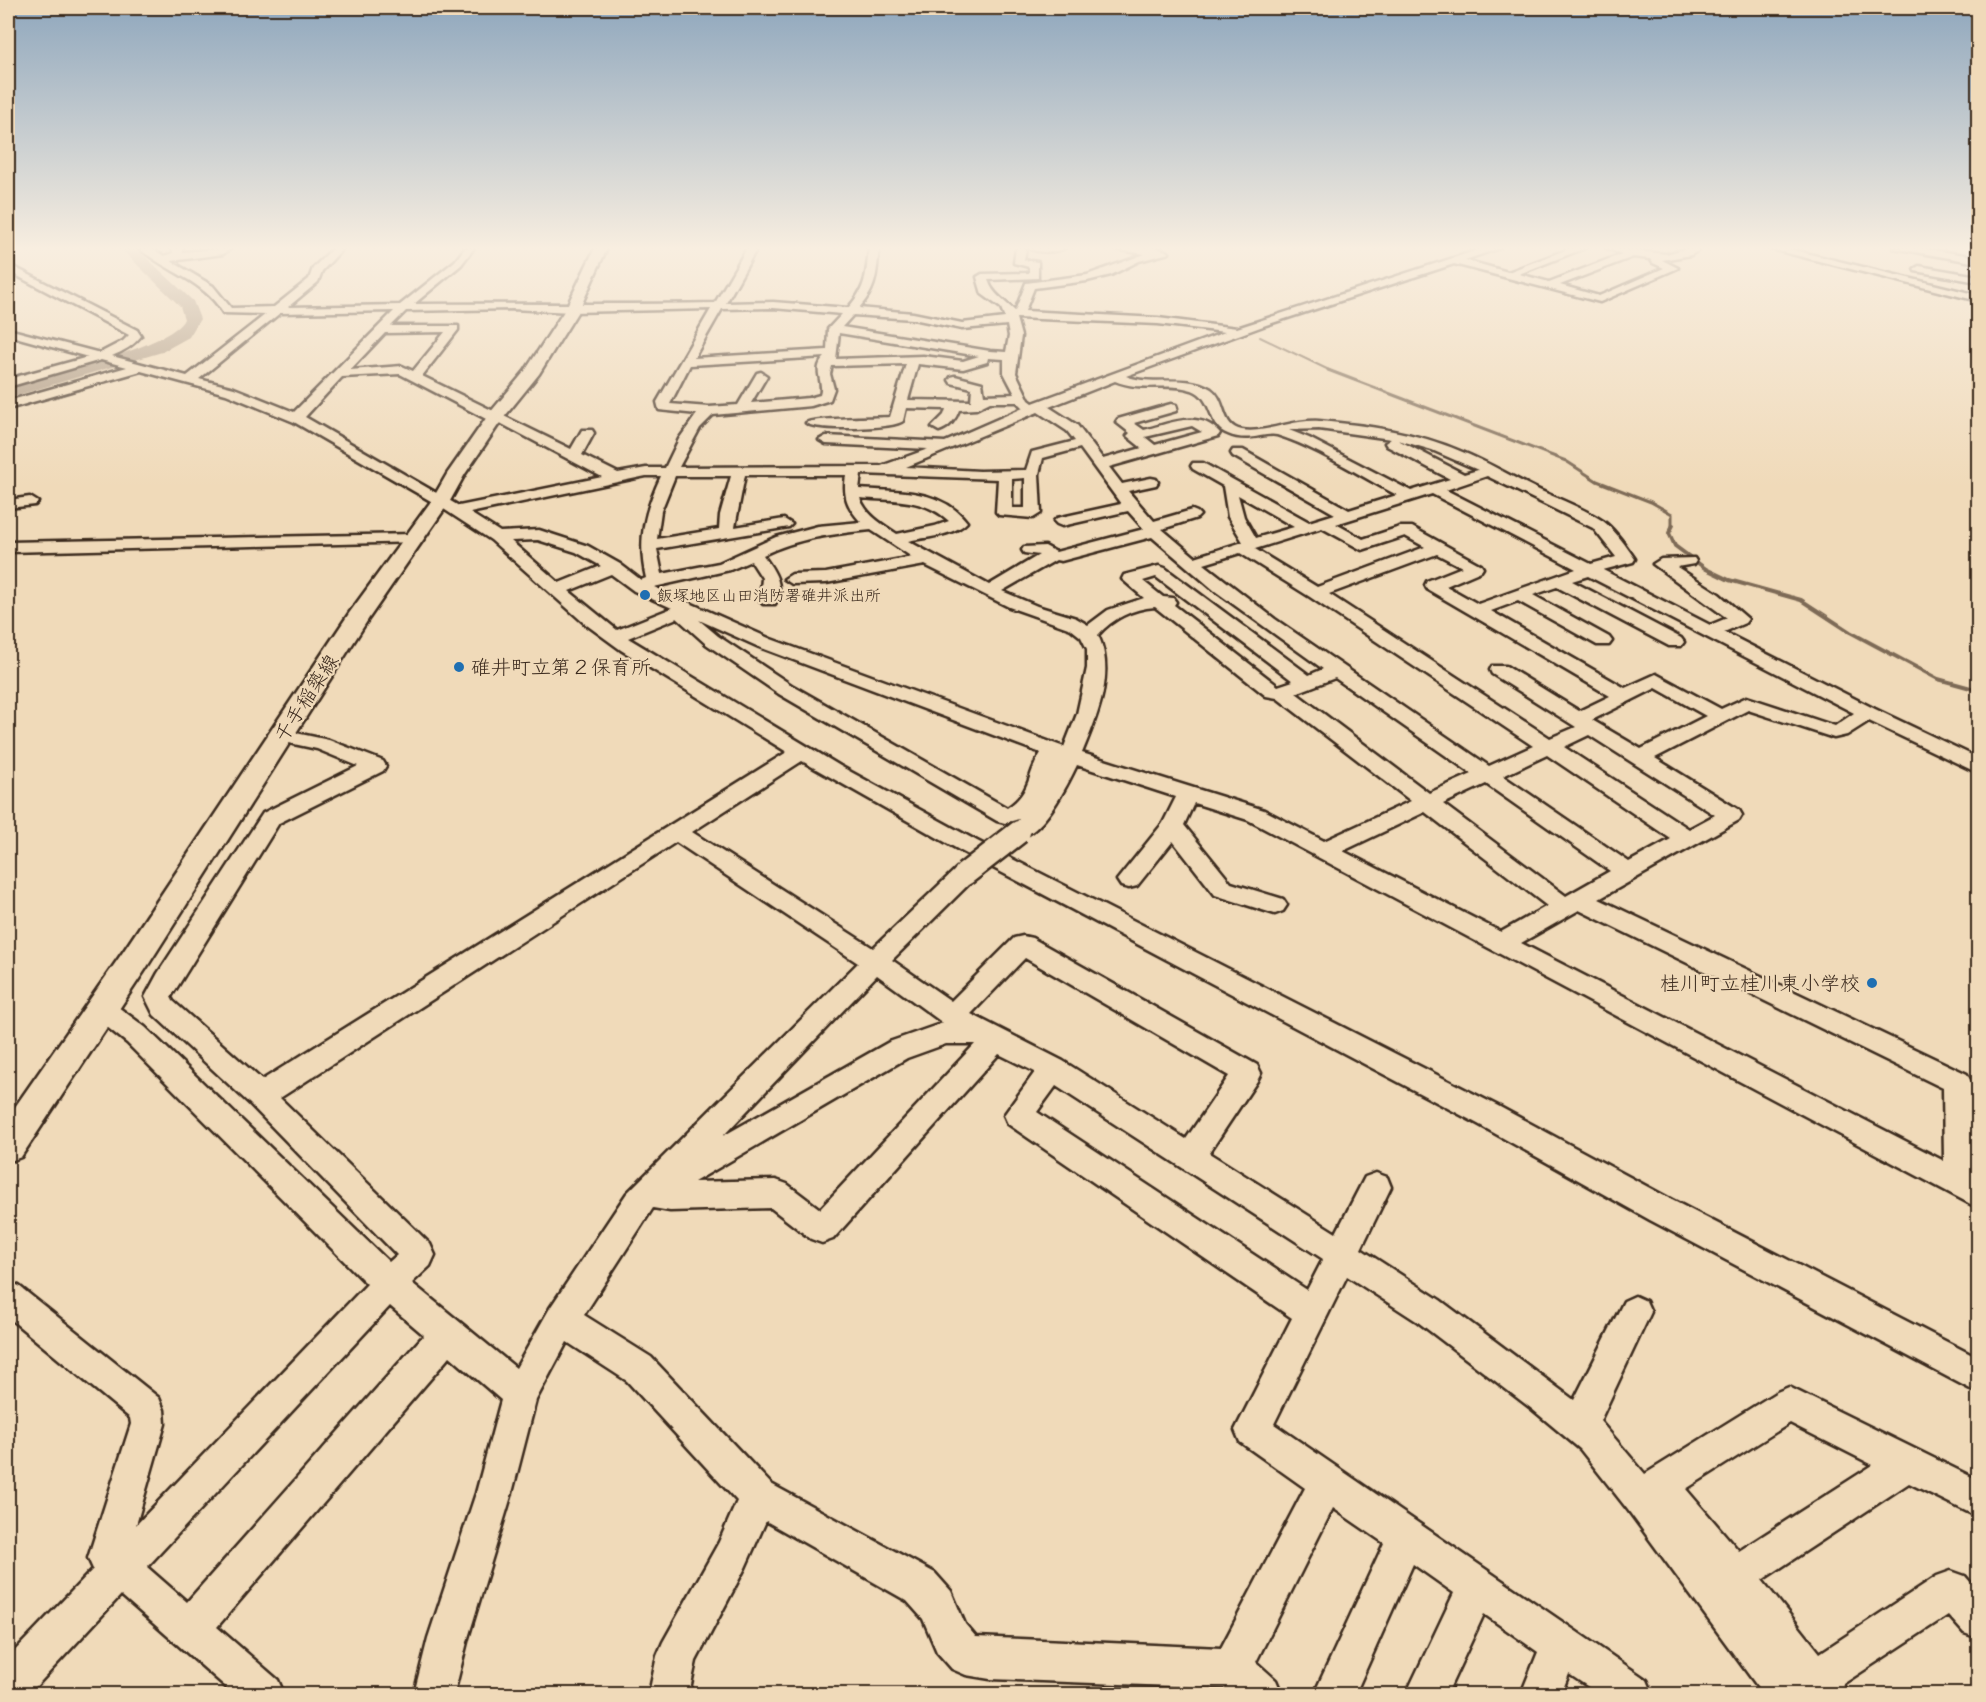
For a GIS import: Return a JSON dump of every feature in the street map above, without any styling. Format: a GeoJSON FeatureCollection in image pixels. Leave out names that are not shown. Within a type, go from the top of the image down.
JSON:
{"type":"FeatureCollection","features":[{"type":"Feature","properties":{"kind":"main road","name":"千手稲築線"},"geometry":{"type":"LineString","coordinates":[[8,1146],[134,961],[358,618],[414,539],[449,506],[456,474],[495,418],[531,374],[560,327]]}},
{"type":"Feature","properties":{"kind":"street"},"geometry":{"type":"LineString","coordinates":[[8,383],[102,356],[133,339],[135,336],[133,332],[124,327]]}},
{"type":"Feature","properties":{"kind":"street"},"geometry":{"type":"LineString","coordinates":[[188,380],[198,375],[256,327]]}},
{"type":"Feature","properties":{"kind":"street"},"geometry":{"type":"LineString","coordinates":[[297,417],[385,327]]}},
{"type":"Feature","properties":{"kind":"street"},"geometry":{"type":"LineString","coordinates":[[707,327],[662,405],[668,408],[709,411],[819,400],[827,394],[824,373],[834,329],[990,355],[1010,356]]}},
{"type":"Feature","properties":{"kind":"street"},"geometry":{"type":"LineString","coordinates":[[1014,327],[1016,340],[1010,356],[1010,374],[1023,395],[1023,402],[1072,428],[1131,506],[1153,529],[1221,587],[1269,623],[1629,873]]}},
{"type":"Feature","properties":{"kind":"street"},"geometry":{"type":"LineString","coordinates":[[1217,327],[1238,332]]}},
{"type":"Feature","properties":{"kind":"street"},"geometry":{"type":"LineString","coordinates":[[886,470],[1053,401],[1251,327]]}},
{"type":"Feature","properties":{"kind":"street"},"geometry":{"type":"LineString","coordinates":[[383,330],[454,328],[415,376]]}},
{"type":"Feature","properties":{"kind":"street"},"geometry":{"type":"LineString","coordinates":[[8,332],[230,391],[297,417],[449,506],[497,537],[615,637],[802,752],[969,846],[1478,1109],[1661,1210],[1978,1376]]}},
{"type":"Feature","properties":{"kind":"street"},"geometry":{"type":"LineString","coordinates":[[686,362],[829,358],[968,365],[990,355]]}},
{"type":"Feature","properties":{"kind":"street"},"geometry":{"type":"LineString","coordinates":[[813,423],[854,424],[896,421],[913,361]]}},
{"type":"Feature","properties":{"kind":"street"},"geometry":{"type":"LineString","coordinates":[[8,405],[139,367]]}},
{"type":"Feature","properties":{"kind":"street"},"geometry":{"type":"LineString","coordinates":[[339,374],[402,370],[616,478]]}},
{"type":"Feature","properties":{"kind":"street"},"geometry":{"type":"LineString","coordinates":[[742,408],[762,376]]}},
{"type":"Feature","properties":{"kind":"street"},"geometry":{"type":"LineString","coordinates":[[1117,377],[1135,383],[1198,388],[1212,396],[1216,416],[1224,426],[1234,432],[1250,434],[1278,431],[1293,425],[1315,425],[1412,438],[1457,452],[1488,471],[1599,525],[1627,560],[1590,569],[1561,582],[1477,610]]}},
{"type":"Feature","properties":{"kind":"street"},"geometry":{"type":"LineString","coordinates":[[955,380],[978,386],[979,392],[976,399],[979,404]]}},
{"type":"Feature","properties":{"kind":"street"},"geometry":{"type":"LineString","coordinates":[[901,404],[954,406],[979,404],[988,398],[1022,398]]}},
{"type":"Feature","properties":{"kind":"street"},"geometry":{"type":"LineString","coordinates":[[813,423],[819,400]]}},
{"type":"Feature","properties":{"kind":"street"},"geometry":{"type":"LineString","coordinates":[[939,427],[950,417],[954,406]]}},
{"type":"Feature","properties":{"kind":"street"},"geometry":{"type":"LineString","coordinates":[[1141,434],[1123,422],[1171,408]]}},
{"type":"Feature","properties":{"kind":"street"},"geometry":{"type":"LineString","coordinates":[[648,583],[649,545],[654,509],[669,471],[702,415],[709,411]]}},
{"type":"Feature","properties":{"kind":"street"},"geometry":{"type":"LineString","coordinates":[[813,423],[854,470]]}},
{"type":"Feature","properties":{"kind":"street"},"geometry":{"type":"LineString","coordinates":[[1099,465],[1214,433],[1193,423],[1134,436],[1152,449]]}},
{"type":"Feature","properties":{"kind":"street"},"geometry":{"type":"LineString","coordinates":[[1278,431],[1304,441],[1409,496]]}},
{"type":"Feature","properties":{"kind":"street"},"geometry":{"type":"LineString","coordinates":[[574,456],[588,433]]}},
{"type":"Feature","properties":{"kind":"street"},"geometry":{"type":"LineString","coordinates":[[1384,439],[1462,479]]}},
{"type":"Feature","properties":{"kind":"street"},"geometry":{"type":"LineString","coordinates":[[826,440],[950,445]]}},
{"type":"Feature","properties":{"kind":"street"},"geometry":{"type":"LineString","coordinates":[[1005,475],[1004,512],[1033,513],[1032,474],[1037,455],[1083,443]]}},
{"type":"Feature","properties":{"kind":"street"},"geometry":{"type":"LineString","coordinates":[[1238,453],[1347,515]]}},
{"type":"Feature","properties":{"kind":"street"},"geometry":{"type":"LineString","coordinates":[[1198,466],[1230,485],[1362,545],[1406,530],[1475,568],[1433,585],[1624,696]]}},
{"type":"Feature","properties":{"kind":"street"},"geometry":{"type":"LineString","coordinates":[[497,537],[539,535],[582,549],[648,583],[682,610],[712,640],[786,690],[1005,816],[1013,814],[1030,799],[1041,785],[1089,712],[1097,660],[1096,648],[1089,634],[1079,627],[1029,610],[929,559],[872,525],[857,508],[851,493],[854,470]]}},
{"type":"Feature","properties":{"kind":"street"},"geometry":{"type":"LineString","coordinates":[[449,506],[669,471],[886,470],[950,474],[1032,474]]}},
{"type":"Feature","properties":{"kind":"street"},"geometry":{"type":"LineString","coordinates":[[885,495],[886,470]]}},
{"type":"Feature","properties":{"kind":"street"},"geometry":{"type":"LineString","coordinates":[[1192,563],[1488,471]]}},
{"type":"Feature","properties":{"kind":"street"},"geometry":{"type":"LineString","coordinates":[[727,531],[728,515],[739,472]]}},
{"type":"Feature","properties":{"kind":"street"},"geometry":{"type":"LineString","coordinates":[[912,496],[918,472]]}},
{"type":"Feature","properties":{"kind":"street"},"geometry":{"type":"LineString","coordinates":[[894,539],[939,530],[959,522],[946,504],[950,474]]}},
{"type":"Feature","properties":{"kind":"street"},"geometry":{"type":"LineString","coordinates":[[1118,489],[1151,482]]}},
{"type":"Feature","properties":{"kind":"street"},"geometry":{"type":"LineString","coordinates":[[1230,485],[1230,503],[1248,546],[1688,840]]}},
{"type":"Feature","properties":{"kind":"street"},"geometry":{"type":"LineString","coordinates":[[1433,489],[1868,713],[1978,766]]}},
{"type":"Feature","properties":{"kind":"street"},"geometry":{"type":"LineString","coordinates":[[851,493],[912,496],[950,512]]}},
{"type":"Feature","properties":{"kind":"street"},"geometry":{"type":"LineString","coordinates":[[8,504],[30,502]]}},
{"type":"Feature","properties":{"kind":"street"},"geometry":{"type":"LineString","coordinates":[[1062,521],[1131,506]]}},
{"type":"Feature","properties":{"kind":"street"},"geometry":{"type":"LineString","coordinates":[[1061,556],[1192,515]]}},
{"type":"Feature","properties":{"kind":"street"},"geometry":{"type":"LineString","coordinates":[[649,545],[727,531],[784,524]]}},
{"type":"Feature","properties":{"kind":"street"},"geometry":{"type":"LineString","coordinates":[[648,583],[724,567],[782,540],[872,525]]}},
{"type":"Feature","properties":{"kind":"street"},"geometry":{"type":"LineString","coordinates":[[8,547],[414,539]]}},
{"type":"Feature","properties":{"kind":"street"},"geometry":{"type":"LineString","coordinates":[[1316,593],[1438,548]]}},
{"type":"Feature","properties":{"kind":"street"},"geometry":{"type":"LineString","coordinates":[[992,591],[1050,556],[1045,551],[1029,550]]}},
{"type":"Feature","properties":{"kind":"street"},"geometry":{"type":"LineString","coordinates":[[754,553],[770,578],[770,600]]}},
{"type":"Feature","properties":{"kind":"street"},"geometry":{"type":"LineString","coordinates":[[792,579],[826,578],[929,559]]}},
{"type":"Feature","properties":{"kind":"street"},"geometry":{"type":"LineString","coordinates":[[1688,561],[1661,564],[1713,598],[1739,619],[1710,632]]}},
{"type":"Feature","properties":{"kind":"street"},"geometry":{"type":"LineString","coordinates":[[557,590],[614,567]]}},
{"type":"Feature","properties":{"kind":"street"},"geometry":{"type":"LineString","coordinates":[[1307,683],[1159,571],[1130,579],[1273,692],[1282,692],[1307,683],[1339,670]]}},
{"type":"Feature","properties":{"kind":"street"},"geometry":{"type":"LineString","coordinates":[[1561,582],[1675,642]]}},
{"type":"Feature","properties":{"kind":"street"},"geometry":{"type":"LineString","coordinates":[[1089,634],[1112,614],[1137,605],[1156,601],[1169,602],[1221,587]]}},
{"type":"Feature","properties":{"kind":"street"},"geometry":{"type":"LineString","coordinates":[[1520,595],[1603,641]]}},
{"type":"Feature","properties":{"kind":"street"},"geometry":{"type":"LineString","coordinates":[[615,637],[682,610],[871,681],[1059,757],[1188,793],[1256,815],[1969,1189]]}},
{"type":"Feature","properties":{"kind":"street"},"geometry":{"type":"LineString","coordinates":[[1499,670],[1731,815],[1500,944]]}},
{"type":"Feature","properties":{"kind":"street"},"geometry":{"type":"LineString","coordinates":[[1325,850],[1550,747],[1624,696],[1656,680],[1721,717]]}},
{"type":"Feature","properties":{"kind":"street"},"geometry":{"type":"LineString","coordinates":[[1282,692],[1427,803],[1571,903],[1957,1082],[1969,1189]]}},
{"type":"Feature","properties":{"kind":"street"},"geometry":{"type":"LineString","coordinates":[[1640,758],[1747,703],[1833,732],[1840,731],[1868,713]]}},
{"type":"Feature","properties":{"kind":"street"},"geometry":{"type":"LineString","coordinates":[[8,1687],[389,1284],[419,1256],[261,1096],[163,1008],[158,997],[166,980],[271,818],[376,766],[322,744],[282,736]]}},
{"type":"Feature","properties":{"kind":"street"},"geometry":{"type":"LineString","coordinates":[[261,1096],[802,752]]}},
{"type":"Feature","properties":{"kind":"street"},"geometry":{"type":"LineString","coordinates":[[434,1695],[448,1638],[494,1493],[520,1394],[562,1320],[638,1203],[965,874],[1019,832],[1052,793],[1059,757]]}},
{"type":"Feature","properties":{"kind":"street"},"geometry":{"type":"LineString","coordinates":[[1129,880],[1173,826],[1188,793]]}},
{"type":"Feature","properties":{"kind":"street"},"geometry":{"type":"LineString","coordinates":[[1173,826],[1223,889],[1275,905]]}},
{"type":"Feature","properties":{"kind":"street"},"geometry":{"type":"LineString","coordinates":[[676,832],[897,975],[952,1016],[1053,1070],[1343,1255],[1429,1311],[1544,1397],[1592,1437],[1650,1491],[1735,1576],[1810,1689]]}},
{"type":"Feature","properties":{"kind":"street"},"geometry":{"type":"LineString","coordinates":[[952,1016],[1023,945],[1247,1073],[1189,1158]]}},
{"type":"Feature","properties":{"kind":"street"},"geometry":{"type":"LineString","coordinates":[[100,1008],[136,1035],[389,1284],[520,1394]]}},
{"type":"Feature","properties":{"kind":"street"},"geometry":{"type":"LineString","coordinates":[[648,1194],[898,1050],[928,1036],[952,1031],[991,1037]]}},
{"type":"Feature","properties":{"kind":"street"},"geometry":{"type":"LineString","coordinates":[[648,1194],[670,1197],[776,1194],[822,1229],[991,1037]]}},
{"type":"Feature","properties":{"kind":"street"},"geometry":{"type":"LineString","coordinates":[[1053,1070],[1018,1115],[1313,1313]]}},
{"type":"Feature","properties":{"kind":"street"},"geometry":{"type":"LineString","coordinates":[[1376,1187],[1252,1430],[1634,1695]]}},
{"type":"Feature","properties":{"kind":"street"},"geometry":{"type":"LineString","coordinates":[[8,1297],[147,1410],[148,1424],[107,1558],[264,1695]]}},
{"type":"Feature","properties":{"kind":"street"},"geometry":{"type":"LineString","coordinates":[[1579,1427],[1635,1311]]}},
{"type":"Feature","properties":{"kind":"street"},"geometry":{"type":"LineString","coordinates":[[562,1320],[639,1368],[758,1497],[921,1587],[937,1605],[951,1638],[966,1655],[990,1659],[1232,1668],[1262,1695]]}},
{"type":"Feature","properties":{"kind":"street"},"geometry":{"type":"LineString","coordinates":[[189,1629],[448,1333]]}},
{"type":"Feature","properties":{"kind":"street"},"geometry":{"type":"LineString","coordinates":[[1650,1491],[1789,1404],[1978,1499]]}},
{"type":"Feature","properties":{"kind":"street"},"geometry":{"type":"LineString","coordinates":[[1735,1576],[1908,1463]]}},
{"type":"Feature","properties":{"kind":"street"},"geometry":{"type":"LineString","coordinates":[[1232,1668],[1327,1482]]}},
{"type":"Feature","properties":{"kind":"street"},"geometry":{"type":"LineString","coordinates":[[1650,1491],[1810,1689]]}},
{"type":"Feature","properties":{"kind":"street"},"geometry":{"type":"LineString","coordinates":[[669,1695],[677,1656],[732,1556],[758,1497]]}},
{"type":"Feature","properties":{"kind":"street"},"geometry":{"type":"LineString","coordinates":[[1334,1695],[1407,1537]]}},
{"type":"Feature","properties":{"kind":"street"},"geometry":{"type":"LineString","coordinates":[[1432,1695],[1430,1686],[1477,1586]]}},
{"type":"Feature","properties":{"kind":"street"},"geometry":{"type":"LineString","coordinates":[[1810,1689],[1951,1590],[1978,1619]]}},
{"type":"Feature","properties":{"kind":"street"},"geometry":{"type":"LineString","coordinates":[[1541,1695],[1561,1644]]}},
{"type":"Feature","properties":{"kind":"waterway"},"geometry":{"type":"LineString","coordinates":[[8,393],[156,348],[183,333],[188,327]]}},
{"type":"Feature","properties":{"kind":"waterway"},"geometry":{"type":"LineString","coordinates":[[1260,337],[1331,371]]}},
{"type":"Feature","properties":{"kind":"waterway"},"geometry":{"type":"LineString","coordinates":[[1328,370],[1566,461],[1597,481],[1651,502],[1672,514],[1672,526]]}},
{"type":"Feature","properties":{"kind":"waterway"},"geometry":{"type":"LineString","coordinates":[[1673,525],[1669,533],[1675,546],[1706,569],[1729,580],[1801,600],[1850,632],[1938,679],[1978,690]]}},
{"type":"Feature","properties":{"kind":"place","name":"飯塚地区山田消防署碓井派出所"},"geometry":{"type":"Point","coordinates":[645,595]}},
{"type":"Feature","properties":{"kind":"place","name":"碓井町立第２保育所"},"geometry":{"type":"Point","coordinates":[459,667]}},
{"type":"Feature","properties":{"kind":"place","name":"桂川町立桂川東小学校"},"geometry":{"type":"Point","coordinates":[1872,983]}}]}
